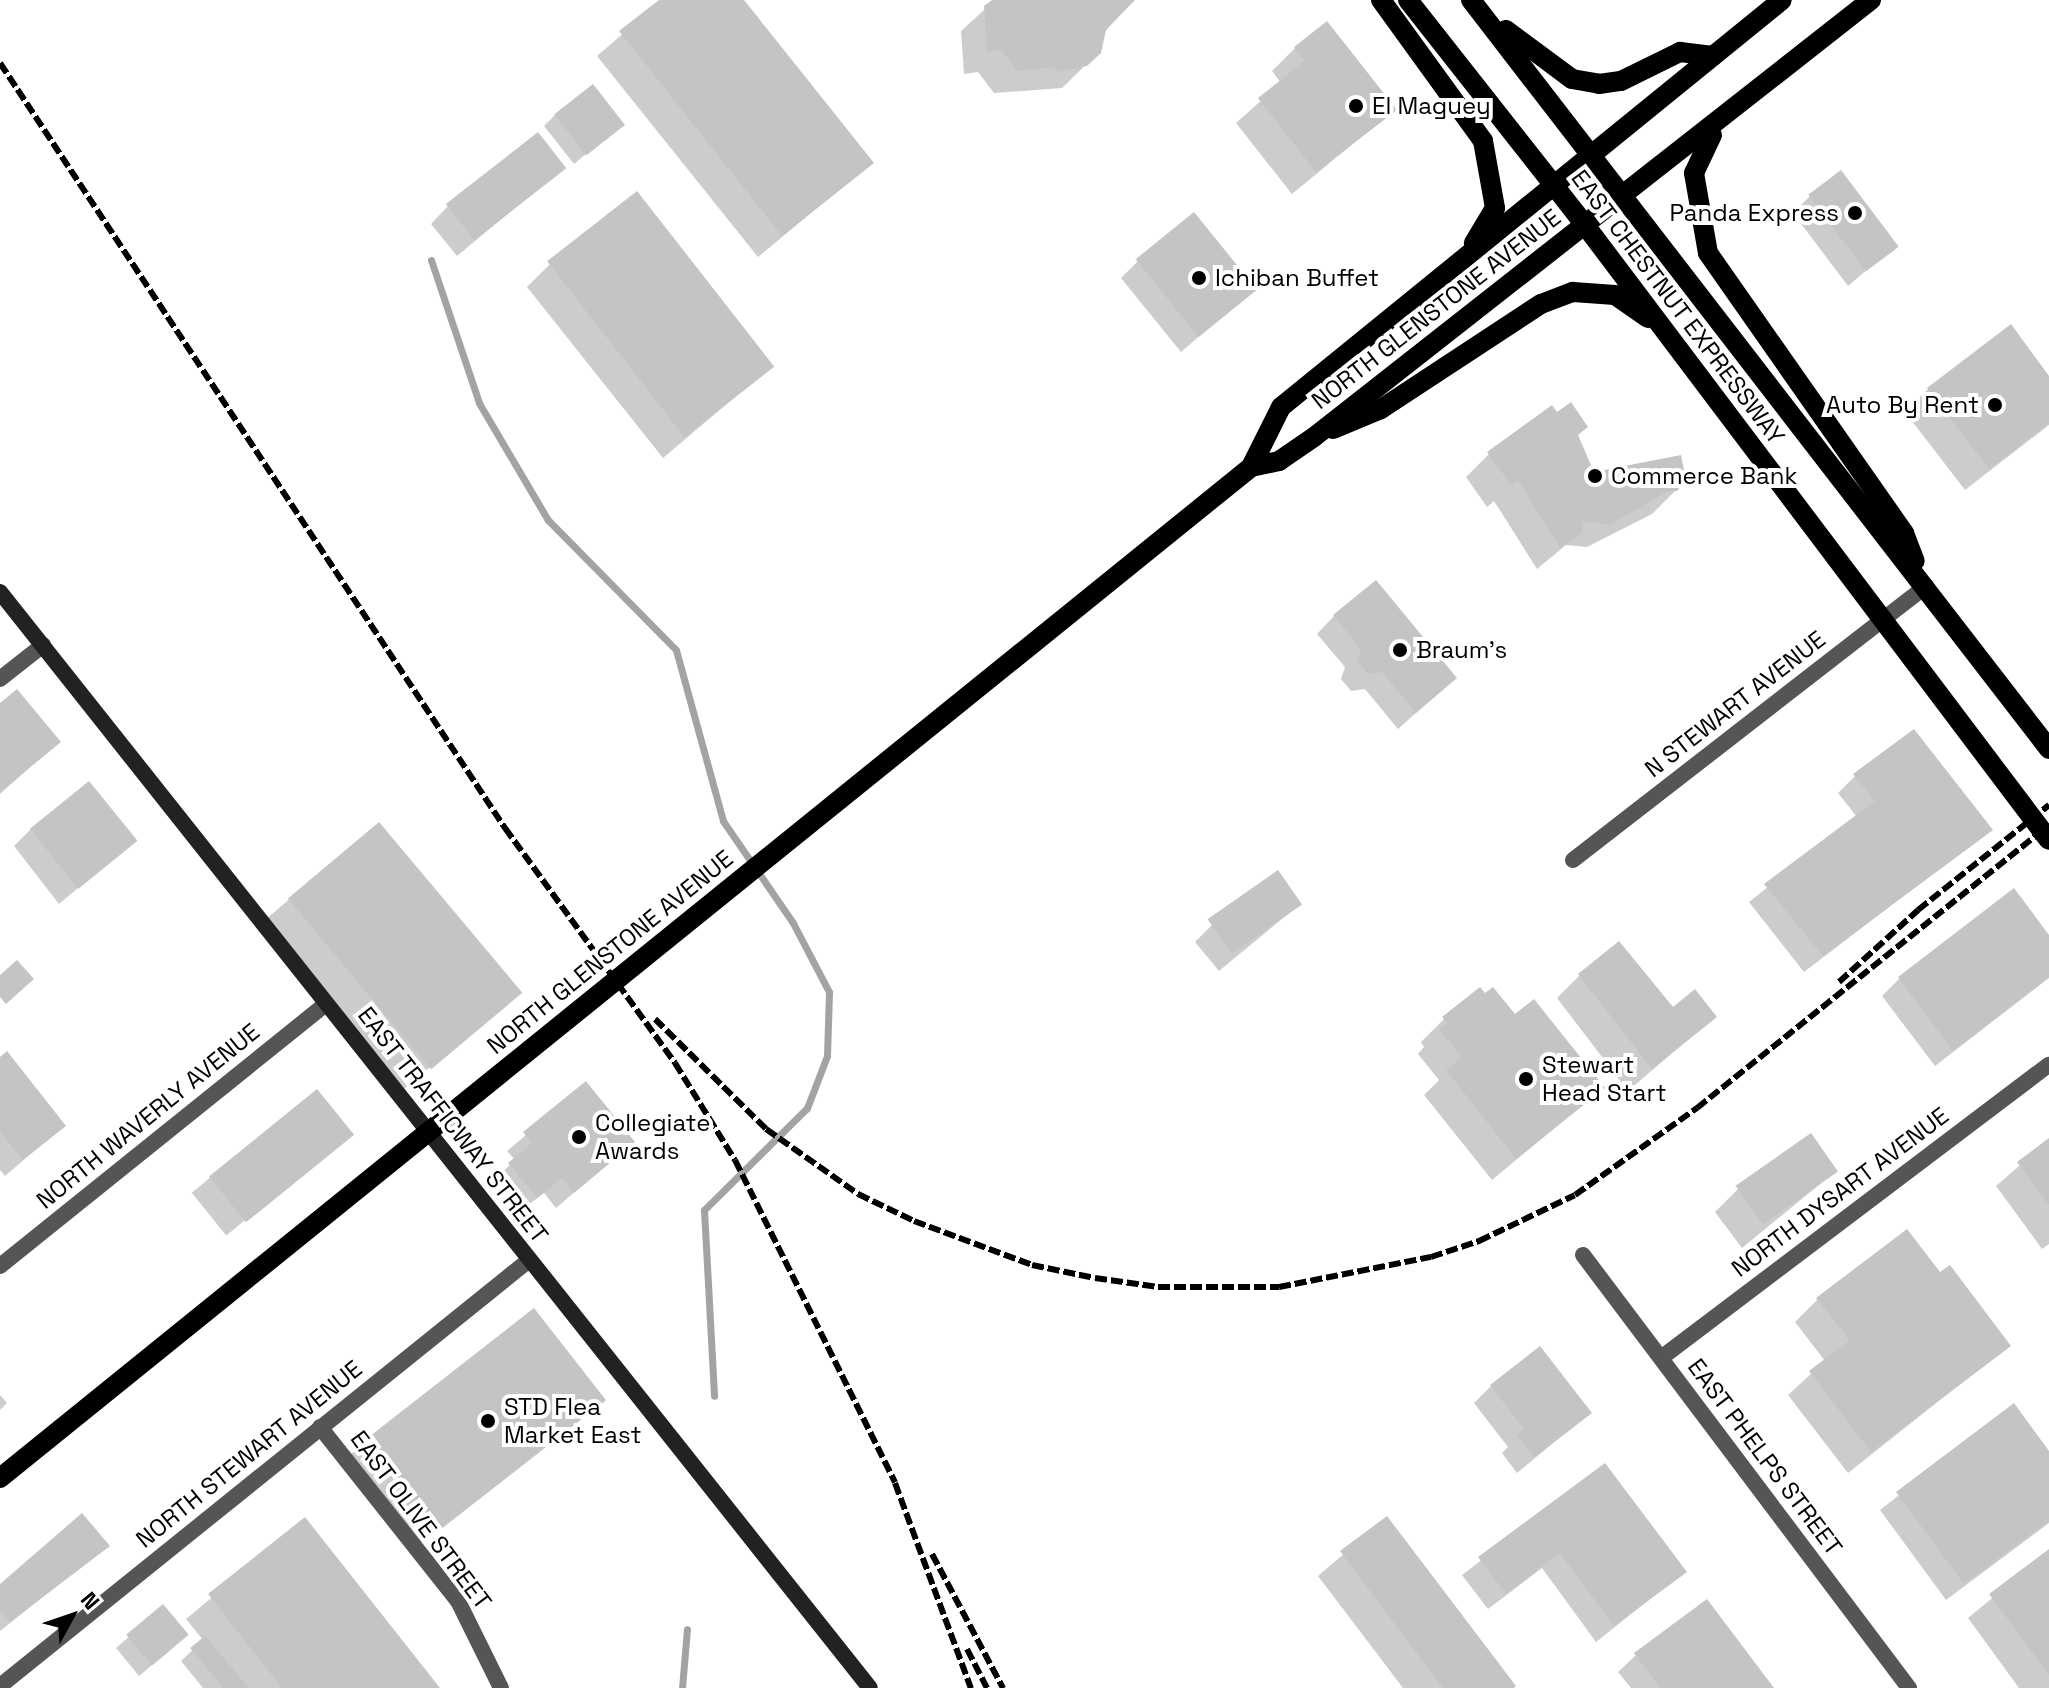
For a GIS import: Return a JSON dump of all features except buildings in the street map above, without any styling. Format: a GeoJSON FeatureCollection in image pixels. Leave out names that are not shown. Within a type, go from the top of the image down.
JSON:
{"type":"FeatureCollection","features":[{"type":"Feature","properties":{"kind":"main road"},"geometry":{"type":"LineString","coordinates":[[1381,0],[1483,141],[1495,208],[1483,232],[1456,265]]}},
{"type":"Feature","properties":{"kind":"main road","name":"EAST CHESTNUT EXPRESSWAY"},"geometry":{"type":"LineString","coordinates":[[1408,0],[1585,225],[2049,840]]}},
{"type":"Feature","properties":{"kind":"main road","name":"NORTH GLENSTONE AVENUE"},"geometry":{"type":"LineString","coordinates":[[0,1478],[1251,467],[1281,407],[1782,0]]}},
{"type":"Feature","properties":{"kind":"main road","name":"NORTH GLENSTONE AVENUE"},"geometry":{"type":"LineString","coordinates":[[1251,467],[1279,461],[1314,437],[1871,0]]}},
{"type":"Feature","properties":{"kind":"main road"},"geometry":{"type":"LineString","coordinates":[[1473,2],[1572,79],[1621,81],[1680,52],[1713,56]]}},
{"type":"Feature","properties":{"kind":"main road","name":"EAST CHESTNUT EXPRESSWAY"},"geometry":{"type":"LineString","coordinates":[[1473,2],[1594,154],[2049,749]]}},
{"type":"Feature","properties":{"kind":"main road"},"geometry":{"type":"LineString","coordinates":[[1724,118],[1701,150],[1694,173],[1708,253],[1904,533],[1926,586]]}},
{"type":"Feature","properties":{"kind":"main road"},"geometry":{"type":"LineString","coordinates":[[1314,437],[1381,409],[1541,304],[1573,292],[1615,295],[1661,327]]}},
{"type":"Feature","properties":{"kind":"main road","name":"EAST TRAFFICWAY STREET"},"geometry":{"type":"LineString","coordinates":[[0,592],[870,1688]]}},
{"type":"Feature","properties":{"kind":"street","name":"N STEWART AVENUE"},"geometry":{"type":"LineString","coordinates":[[1573,860],[1926,586]]}},
{"type":"Feature","properties":{"kind":"street"},"geometry":{"type":"LineString","coordinates":[[0,679],[43,645]]}},
{"type":"Feature","properties":{"kind":"street","name":"NORTH WAVERLY AVENUE"},"geometry":{"type":"LineString","coordinates":[[0,1266],[326,1004]]}},
{"type":"Feature","properties":{"kind":"street","name":"NORTH DYSART AVENUE"},"geometry":{"type":"LineString","coordinates":[[1661,1358],[2049,1065]]}},
{"type":"Feature","properties":{"kind":"street","name":"EAST PHELPS STREET"},"geometry":{"type":"LineString","coordinates":[[1583,1255],[1909,1688]]}},
{"type":"Feature","properties":{"kind":"street","name":"NORTH STEWART AVENUE"},"geometry":{"type":"LineString","coordinates":[[0,1686],[529,1260]]}},
{"type":"Feature","properties":{"kind":"street","name":"EAST OLIVE STREET"},"geometry":{"type":"LineString","coordinates":[[320,1427],[458,1601],[501,1688]]}},
{"type":"Feature","properties":{"kind":"waterway"},"geometry":{"type":"LineString","coordinates":[[431,260],[479,403],[548,520],[676,650],[723,821],[793,923],[829,992],[827,1056],[807,1108],[704,1210],[714,1396]]}},
{"type":"Feature","properties":{"kind":"waterway"},"geometry":{"type":"LineString","coordinates":[[682,1688],[687,1629]]}},
{"type":"Feature","properties":{"kind":"railway"},"geometry":{"type":"LineString","coordinates":[[0,63],[505,828],[675,1063],[735,1160],[895,1483],[971,1688]]}},
{"type":"Feature","properties":{"kind":"railway"},"geometry":{"type":"LineString","coordinates":[[1839,982],[1918,910],[2049,805]]}},
{"type":"Feature","properties":{"kind":"railway"},"geometry":{"type":"LineString","coordinates":[[655,1019],[766,1129],[858,1194],[914,1221],[1032,1265],[1095,1278],[1158,1287],[1279,1287],[1431,1257],[1479,1241],[1575,1195],[1697,1108],[2049,825]]}},
{"type":"Feature","properties":{"kind":"railway"},"geometry":{"type":"LineString","coordinates":[[932,1554],[1003,1688]]}},
{"type":"Feature","properties":{"kind":"railway"},"geometry":{"type":"LineString","coordinates":[[967,1649],[987,1688]]}},
{"type":"Feature","properties":{"kind":"place","name":"El Maguey"},"geometry":{"type":"Point","coordinates":[1356,106]}},
{"type":"Feature","properties":{"kind":"place","name":"Panda Express"},"geometry":{"type":"Point","coordinates":[1855,213]}},
{"type":"Feature","properties":{"kind":"place","name":"Ichiban Buffet"},"geometry":{"type":"Point","coordinates":[1199,278]}},
{"type":"Feature","properties":{"kind":"place","name":"Auto By Rent"},"geometry":{"type":"Point","coordinates":[1995,405]}},
{"type":"Feature","properties":{"kind":"place","name":"Commerce Bank"},"geometry":{"type":"Point","coordinates":[1595,476]}},
{"type":"Feature","properties":{"kind":"place","name":"Braum's"},"geometry":{"type":"Point","coordinates":[1400,650]}},
{"type":"Feature","properties":{"kind":"place","name":"Stewart Head Start"},"geometry":{"type":"Point","coordinates":[1526,1079]}},
{"type":"Feature","properties":{"kind":"place","name":"Collegiate Awards"},"geometry":{"type":"Point","coordinates":[579,1137]}},
{"type":"Feature","properties":{"kind":"place","name":"STD Flea Market East"},"geometry":{"type":"Point","coordinates":[488,1421]}}]}
